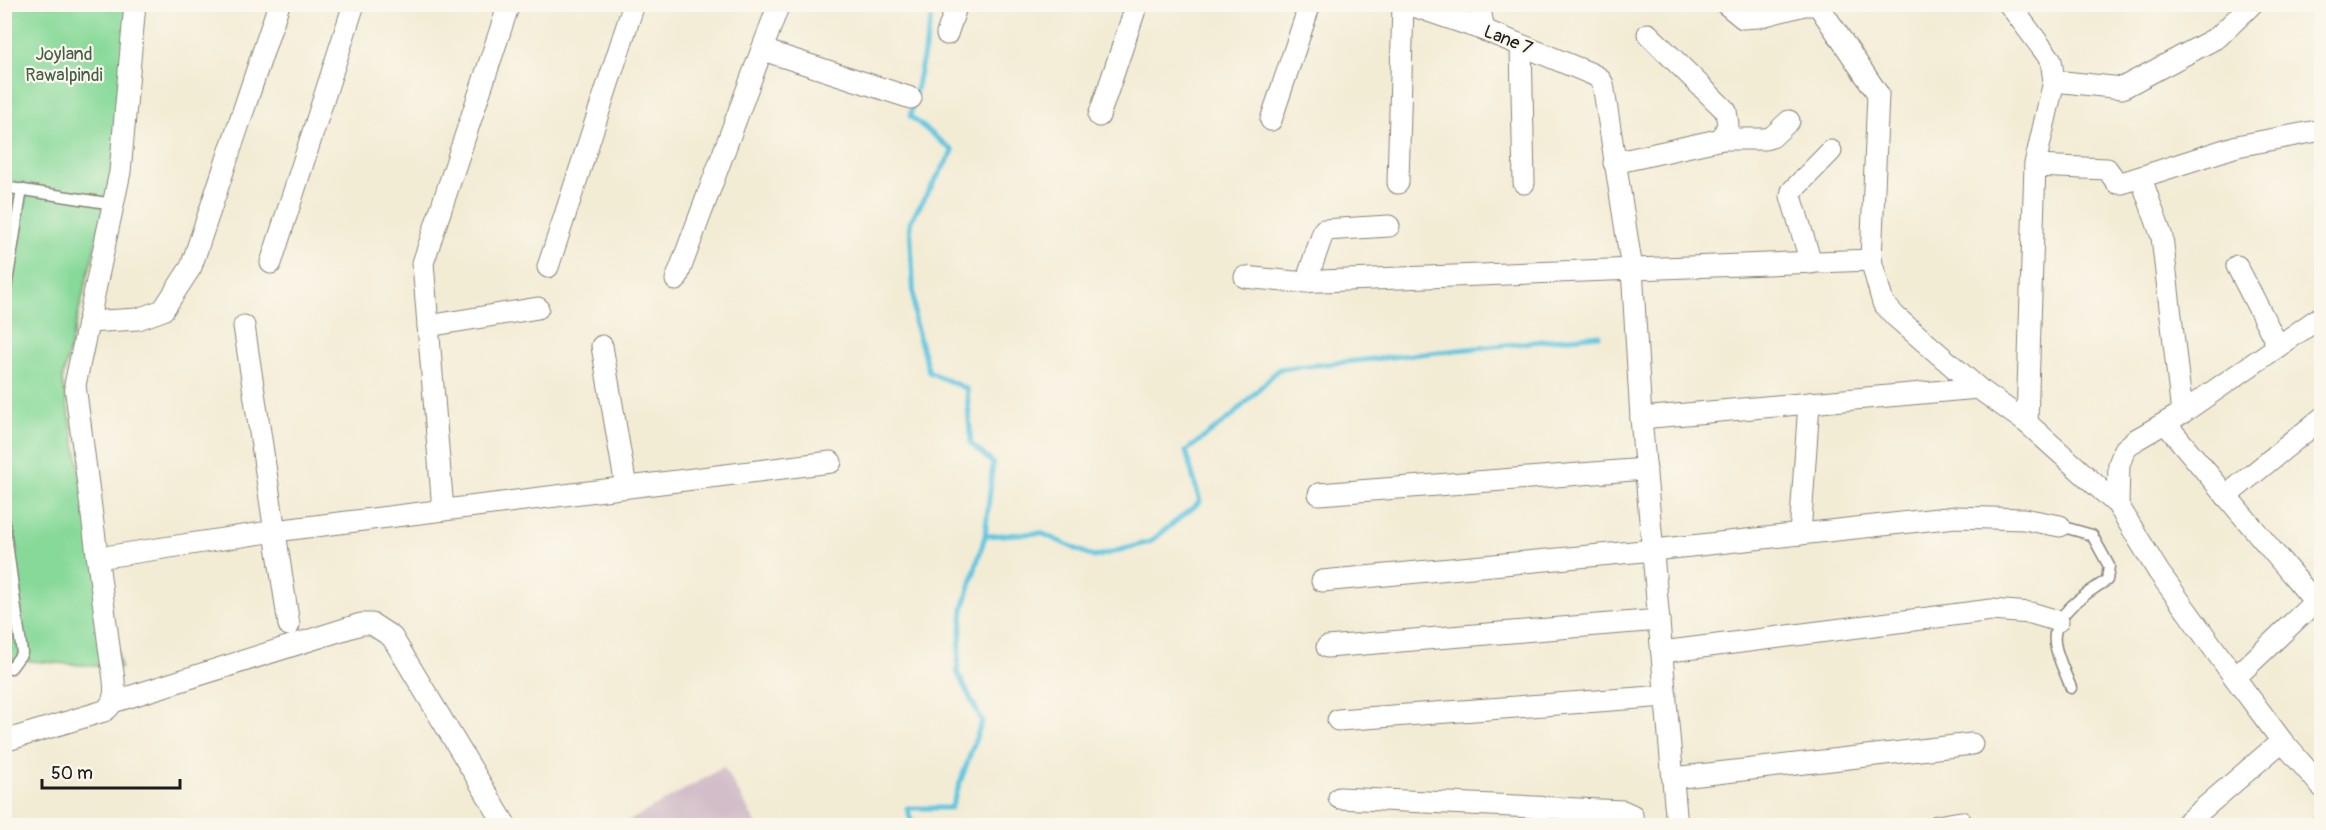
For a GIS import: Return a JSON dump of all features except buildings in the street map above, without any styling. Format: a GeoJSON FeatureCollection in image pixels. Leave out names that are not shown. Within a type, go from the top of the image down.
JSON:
{"type":"FeatureCollection","features":[{"type":"Feature","properties":{"kind":"street"},"geometry":{"type":"LineString","coordinates":[[4,741],[104,711],[114,702],[115,692],[75,385],[120,172],[135,4]]}},
{"type":"Feature","properties":{"kind":"street"},"geometry":{"type":"LineString","coordinates":[[88,322],[138,319],[164,310],[190,267],[279,4]]}},
{"type":"Feature","properties":{"kind":"street"},"geometry":{"type":"LineString","coordinates":[[271,263],[354,4]]}},
{"type":"Feature","properties":{"kind":"street"},"geometry":{"type":"LineString","coordinates":[[443,510],[423,263],[508,4]]}},
{"type":"Feature","properties":{"kind":"street"},"geometry":{"type":"LineString","coordinates":[[548,267],[634,4]]}},
{"type":"Feature","properties":{"kind":"street"},"geometry":{"type":"LineString","coordinates":[[676,280],[763,50],[778,4]]}},
{"type":"Feature","properties":{"kind":"street"},"geometry":{"type":"LineString","coordinates":[[947,34],[957,4]]}},
{"type":"Feature","properties":{"kind":"street"},"geometry":{"type":"LineString","coordinates":[[1099,116],[1137,4]]}},
{"type":"Feature","properties":{"kind":"street"},"geometry":{"type":"LineString","coordinates":[[1271,120],[1310,4]]}},
{"type":"Feature","properties":{"kind":"street"},"geometry":{"type":"LineString","coordinates":[[1398,183],[1403,4]]}},
{"type":"Feature","properties":{"kind":"street","name":"Lane 7"},"geometry":{"type":"LineString","coordinates":[[1408,4],[1484,30],[1592,74],[1603,84],[1614,163]]}},
{"type":"Feature","properties":{"kind":"street"},"geometry":{"type":"LineString","coordinates":[[1479,4],[1484,30]]}},
{"type":"Feature","properties":{"kind":"street"},"geometry":{"type":"LineString","coordinates":[[1726,4],[1743,18],[1758,17],[1804,5],[1819,5],[1878,94],[1871,261],[1883,303],[1978,388],[2027,423],[2118,505],[2158,571],[2235,678],[2282,741],[2322,787]]}},
{"type":"Feature","properties":{"kind":"street"},"geometry":{"type":"LineString","coordinates":[[2009,4],[2051,60],[2054,81],[2035,166],[2027,423]]}},
{"type":"Feature","properties":{"kind":"street"},"geometry":{"type":"LineString","coordinates":[[2054,81],[2122,88],[2218,37],[2252,4]]}},
{"type":"Feature","properties":{"kind":"street"},"geometry":{"type":"LineString","coordinates":[[1648,34],[1726,111],[1728,125],[1722,139]]}},
{"type":"Feature","properties":{"kind":"street"},"geometry":{"type":"LineString","coordinates":[[1521,46],[1524,183]]}},
{"type":"Feature","properties":{"kind":"street"},"geometry":{"type":"LineString","coordinates":[[763,50],[911,98]]}},
{"type":"Feature","properties":{"kind":"street"},"geometry":{"type":"LineString","coordinates":[[1677,825],[1641,418],[1632,269],[1614,163],[1722,139],[1765,139],[1789,121]]}},
{"type":"Feature","properties":{"kind":"street"},"geometry":{"type":"LineString","coordinates":[[2035,166],[2107,169],[2117,183],[2141,178],[2165,168],[2238,146],[2322,130]]}},
{"type":"Feature","properties":{"kind":"street"},"geometry":{"type":"LineString","coordinates":[[1811,263],[1791,196],[1792,191],[1831,151]]}},
{"type":"Feature","properties":{"kind":"street"},"geometry":{"type":"LineString","coordinates":[[2141,178],[2162,237],[2174,419],[2226,496],[2319,603],[2235,678]]}},
{"type":"Feature","properties":{"kind":"street"},"geometry":{"type":"LineString","coordinates":[[1306,282],[1324,230],[1389,226]]}},
{"type":"Feature","properties":{"kind":"street"},"geometry":{"type":"LineString","coordinates":[[1245,277],[1306,282],[1871,261]]}},
{"type":"Feature","properties":{"kind":"street"},"geometry":{"type":"LineString","coordinates":[[2237,266],[2278,346]]}},
{"type":"Feature","properties":{"kind":"street"},"geometry":{"type":"LineString","coordinates":[[428,326],[538,308]]}},
{"type":"Feature","properties":{"kind":"street"},"geometry":{"type":"LineString","coordinates":[[2118,505],[2119,464],[2125,449],[2137,439],[2174,419],[2322,316]]}},
{"type":"Feature","properties":{"kind":"street"},"geometry":{"type":"LineString","coordinates":[[244,326],[289,625]]}},
{"type":"Feature","properties":{"kind":"street"},"geometry":{"type":"LineString","coordinates":[[602,346],[626,488]]}},
{"type":"Feature","properties":{"kind":"street"},"geometry":{"type":"LineString","coordinates":[[1641,418],[1978,388]]}},
{"type":"Feature","properties":{"kind":"street"},"geometry":{"type":"LineString","coordinates":[[1800,534],[1809,403]]}},
{"type":"Feature","properties":{"kind":"street"},"geometry":{"type":"LineString","coordinates":[[2226,496],[2322,418]]}},
{"type":"Feature","properties":{"kind":"street"},"geometry":{"type":"LineString","coordinates":[[98,558],[275,531],[831,462]]}},
{"type":"Feature","properties":{"kind":"street"},"geometry":{"type":"LineString","coordinates":[[1319,494],[1646,469]]}},
{"type":"Feature","properties":{"kind":"street"},"geometry":{"type":"LineString","coordinates":[[1322,581],[1654,550],[1956,517],[2024,519],[2060,526]]}},
{"type":"Feature","properties":{"kind":"street"},"geometry":{"type":"LineString","coordinates":[[1662,652],[1990,610],[2031,613],[2058,621]]}},
{"type":"Feature","properties":{"kind":"street"},"geometry":{"type":"LineString","coordinates":[[1327,647],[1659,620]]}},
{"type":"Feature","properties":{"kind":"street"},"geometry":{"type":"LineString","coordinates":[[114,702],[361,624],[372,624],[392,637],[506,825]]}},
{"type":"Feature","properties":{"kind":"street"},"geometry":{"type":"LineString","coordinates":[[1338,720],[1666,696]]}},
{"type":"Feature","properties":{"kind":"street"},"geometry":{"type":"LineString","coordinates":[[2183,825],[2282,741]]}},
{"type":"Feature","properties":{"kind":"street"},"geometry":{"type":"LineString","coordinates":[[1673,778],[1972,744]]}},
{"type":"Feature","properties":{"kind":"street"},"geometry":{"type":"LineString","coordinates":[[1339,798],[1623,811],[1632,815],[1633,825]]}},
{"type":"Feature","properties":{"kind":"street"},"geometry":{"type":"LineString","coordinates":[[1937,825],[1961,822]]}},
{"type":"Feature","properties":{"kind":"lane"},"geometry":{"type":"LineString","coordinates":[[4,187],[113,204]]}},
{"type":"Feature","properties":{"kind":"lane"},"geometry":{"type":"LineString","coordinates":[[4,301],[22,189]]}},
{"type":"Feature","properties":{"kind":"lane"},"geometry":{"type":"LineString","coordinates":[[4,521],[21,653],[11,668],[4,666]]}},
{"type":"Feature","properties":{"kind":"lane"},"geometry":{"type":"LineString","coordinates":[[2060,526],[2092,535],[2109,566],[2107,580],[2081,598],[2058,621],[2055,644],[2071,688]]}},
{"type":"Feature","properties":{"kind":"shaded area"},"geometry":{"type":"Polygon","coordinates":[[[724,767],[757,825],[622,825],[724,767]]]}},
{"type":"Feature","properties":{"kind":"green space","name":"Joyland Rawalpindi"},"geometry":{"type":"Polygon","coordinates":[[[4,5],[128,5],[117,157],[62,380],[121,668],[5,659],[4,5]]]}},
{"type":"Feature","properties":{"kind":"waterway"},"geometry":{"type":"LineString","coordinates":[[915,95],[931,20]]}},
{"type":"Feature","properties":{"kind":"waterway"},"geometry":{"type":"LineString","coordinates":[[913,104],[910,116],[953,151],[910,222],[915,323],[929,372],[967,389],[971,444],[993,463],[985,536]]}},
{"type":"Feature","properties":{"kind":"waterway"},"geometry":{"type":"LineString","coordinates":[[913,826],[907,808],[951,808],[982,721],[957,672],[963,609],[985,536],[1041,533],[1094,557],[1150,542],[1200,502],[1186,451],[1232,416],[1279,369],[1599,335]]}}]}
